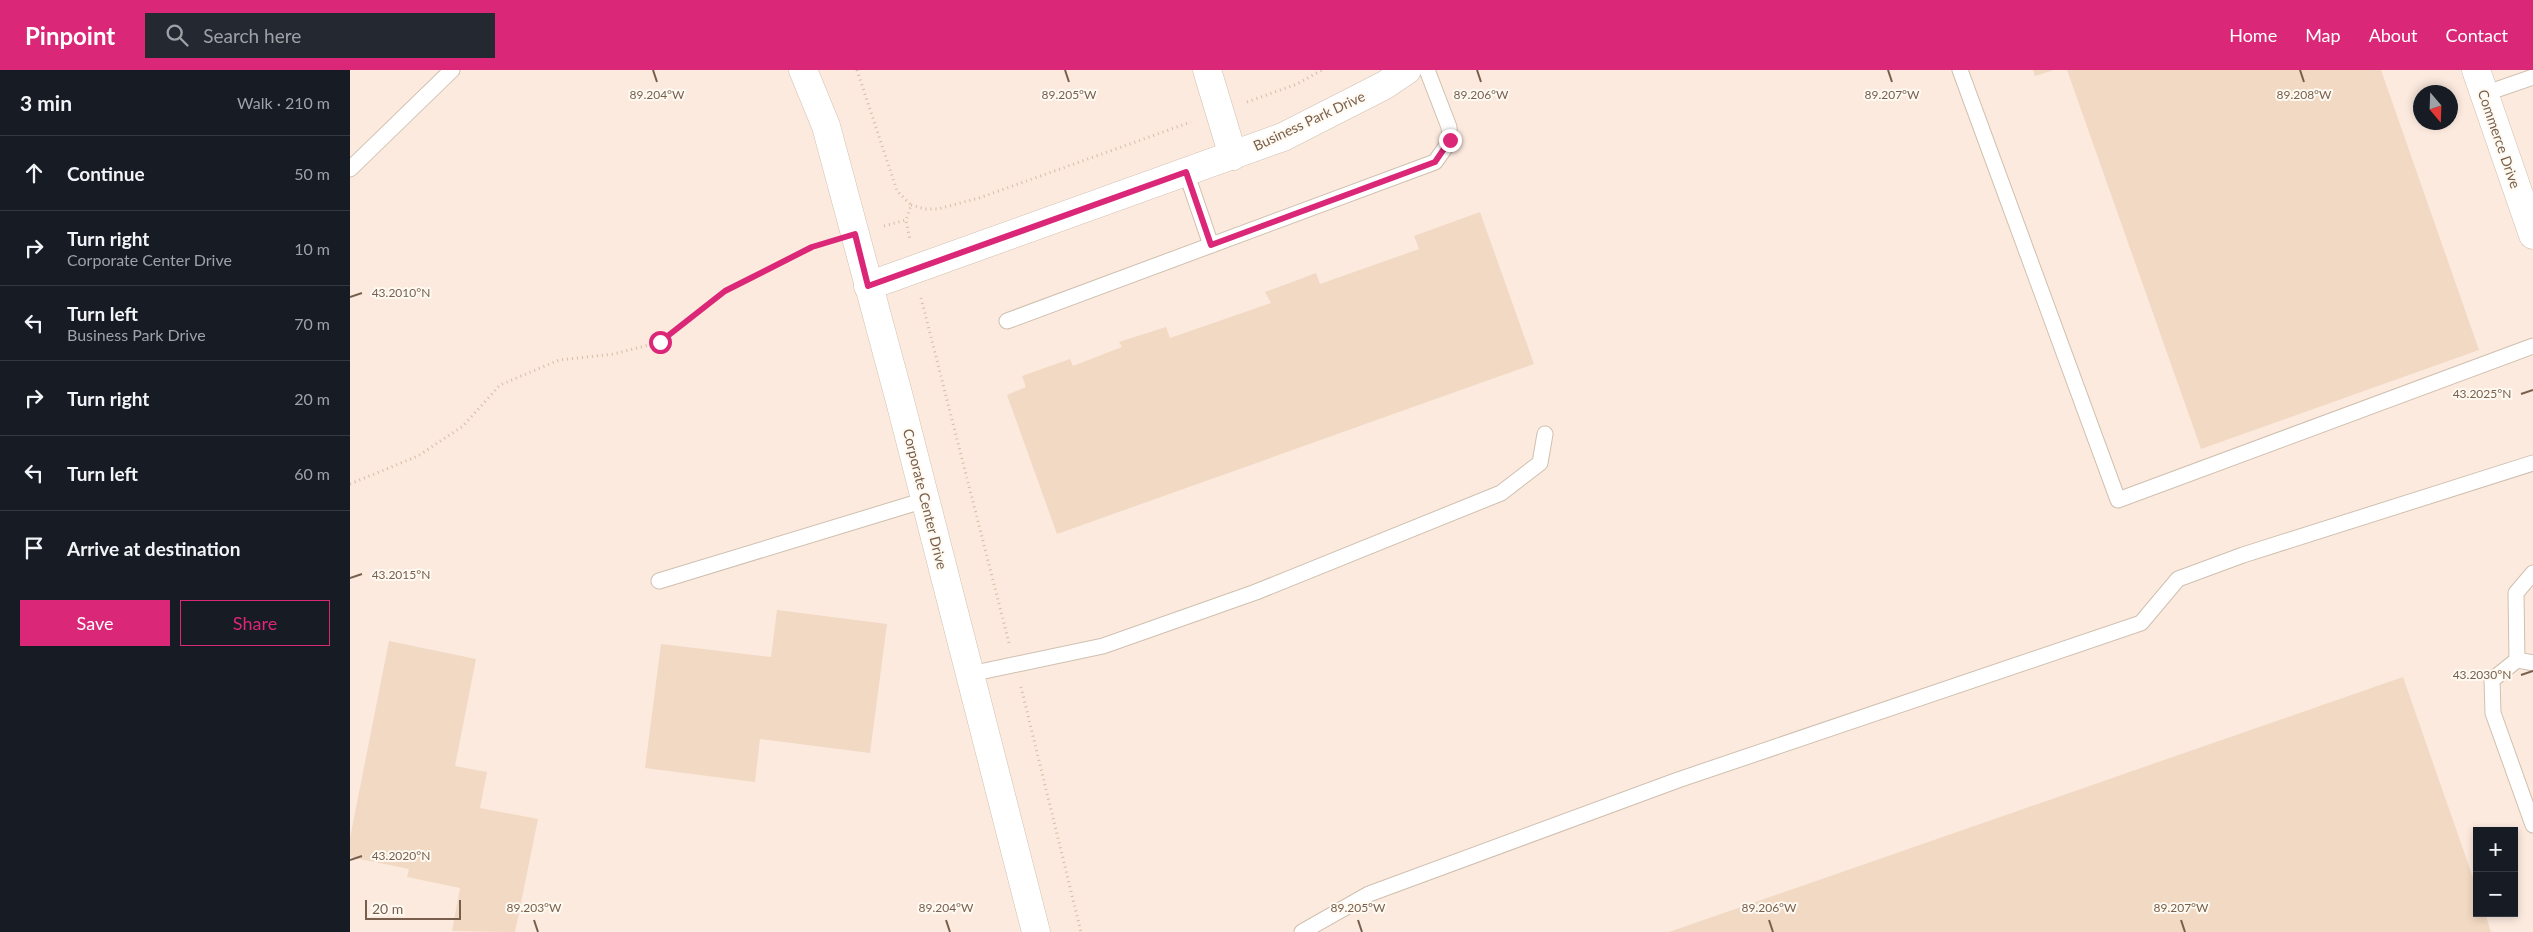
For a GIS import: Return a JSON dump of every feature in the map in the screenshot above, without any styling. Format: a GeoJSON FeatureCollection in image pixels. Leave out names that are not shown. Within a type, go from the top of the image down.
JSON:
{"type":"FeatureCollection","features":[{"type":"Feature","properties":{"kind":"street","name":"Corporate Center Drive"},"geometry":{"type":"LineString","coordinates":[[803,70],[826,126],[925,500],[1036,932]]}},
{"type":"Feature","properties":{"kind":"street"},"geometry":{"type":"LineString","coordinates":[[1207,70],[1233,156]]}},
{"type":"Feature","properties":{"kind":"street","name":"Business Park Drive"},"geometry":{"type":"LineString","coordinates":[[868,286],[1283,137],[1386,85],[1407,70]]}},
{"type":"Feature","properties":{"kind":"street","name":"Commerce Drive"},"geometry":{"type":"LineString","coordinates":[[2480,82],[2533,235]]}},
{"type":"Feature","properties":{"kind":"lane"},"geometry":{"type":"LineString","coordinates":[[350,169],[452,70]]}},
{"type":"Feature","properties":{"kind":"lane"},"geometry":{"type":"LineString","coordinates":[[1007,320],[1435,162],[1450,140],[1449,127],[1427,70]]}},
{"type":"Feature","properties":{"kind":"lane"},"geometry":{"type":"LineString","coordinates":[[1960,70],[2118,500],[2533,346]]}},
{"type":"Feature","properties":{"kind":"lane"},"geometry":{"type":"LineString","coordinates":[[2480,82],[2533,77]]}},
{"type":"Feature","properties":{"kind":"lane"},"geometry":{"type":"LineString","coordinates":[[1186,172],[1211,245]]}},
{"type":"Feature","properties":{"kind":"lane"},"geometry":{"type":"LineString","coordinates":[[970,674],[1103,646],[1256,592],[1501,493],[1540,463],[1545,434]]}},
{"type":"Feature","properties":{"kind":"lane"},"geometry":{"type":"LineString","coordinates":[[1302,932],[1369,894],[1425,873],[1678,780],[2141,623],[2178,579],[2243,555],[2533,464]]}},
{"type":"Feature","properties":{"kind":"lane"},"geometry":{"type":"LineString","coordinates":[[659,581],[925,500]]}},
{"type":"Feature","properties":{"kind":"lane"},"geometry":{"type":"LineString","coordinates":[[2517,660],[2516,593],[2533,573]]}},
{"type":"Feature","properties":{"kind":"lane"},"geometry":{"type":"LineString","coordinates":[[2533,663],[2517,660],[2492,680],[2493,713],[2533,825]]}},
{"type":"Feature","properties":{"kind":"path"},"geometry":{"type":"LineString","coordinates":[[857,70],[897,191],[911,205],[924,209],[938,209],[979,198],[1297,84],[1322,70]]}},
{"type":"Feature","properties":{"kind":"path"},"geometry":{"type":"LineString","coordinates":[[911,205],[906,220],[925,318],[1015,664],[1081,932]]}},
{"type":"Feature","properties":{"kind":"path"},"geometry":{"type":"LineString","coordinates":[[350,484],[357,479],[418,456],[463,426],[500,385],[559,360],[614,354],[660,342],[725,291],[812,247],[906,220]]}},
{"type":"Feature","properties":{"kind":"shaded area"},"geometry":{"type":"Polygon","coordinates":[[[350,70],[2533,70],[2533,932],[350,932],[350,70]]]}},
{"type":"Feature","properties":{"kind":"building"},"geometry":{"type":"Polygon","coordinates":[[[2033,70],[2054,70],[2035,76],[2033,70]]]}},
{"type":"Feature","properties":{"kind":"building"},"geometry":{"type":"Polygon","coordinates":[[[2067,70],[2381,70],[2479,350],[2201,449],[2067,70]]]}},
{"type":"Feature","properties":{"kind":"building"},"geometry":{"type":"Polygon","coordinates":[[[1480,212],[1534,364],[1057,534],[1007,395],[1026,387],[1022,376],[1070,359],[1073,366],[1122,347],[1119,342],[1166,327],[1170,338],[1271,303],[1265,292],[1316,273],[1320,284],[1419,249],[1414,236],[1480,212]]]}},
{"type":"Feature","properties":{"kind":"building"},"geometry":{"type":"Polygon","coordinates":[[[777,610],[887,624],[870,753],[760,739],[755,782],[645,768],[661,644],[771,657],[777,610]]]}},
{"type":"Feature","properties":{"kind":"building"},"geometry":{"type":"Polygon","coordinates":[[[389,641],[476,659],[455,766],[487,772],[480,808],[538,819],[515,932],[452,931],[460,888],[407,877],[409,869],[350,857],[350,838],[389,641]]]}},
{"type":"Feature","properties":{"kind":"building"},"geometry":{"type":"Polygon","coordinates":[[[2403,677],[2473,878],[2473,917],[2486,917],[2491,932],[1669,932],[2403,677]]]}},
{"type":"Feature","properties":{"kind":"route"},"geometry":{"type":"LineString","coordinates":[[660,342],[725,291],[812,247],[855,234],[868,286],[1186,172],[1211,245],[1435,162],[1450,140]]}}]}
